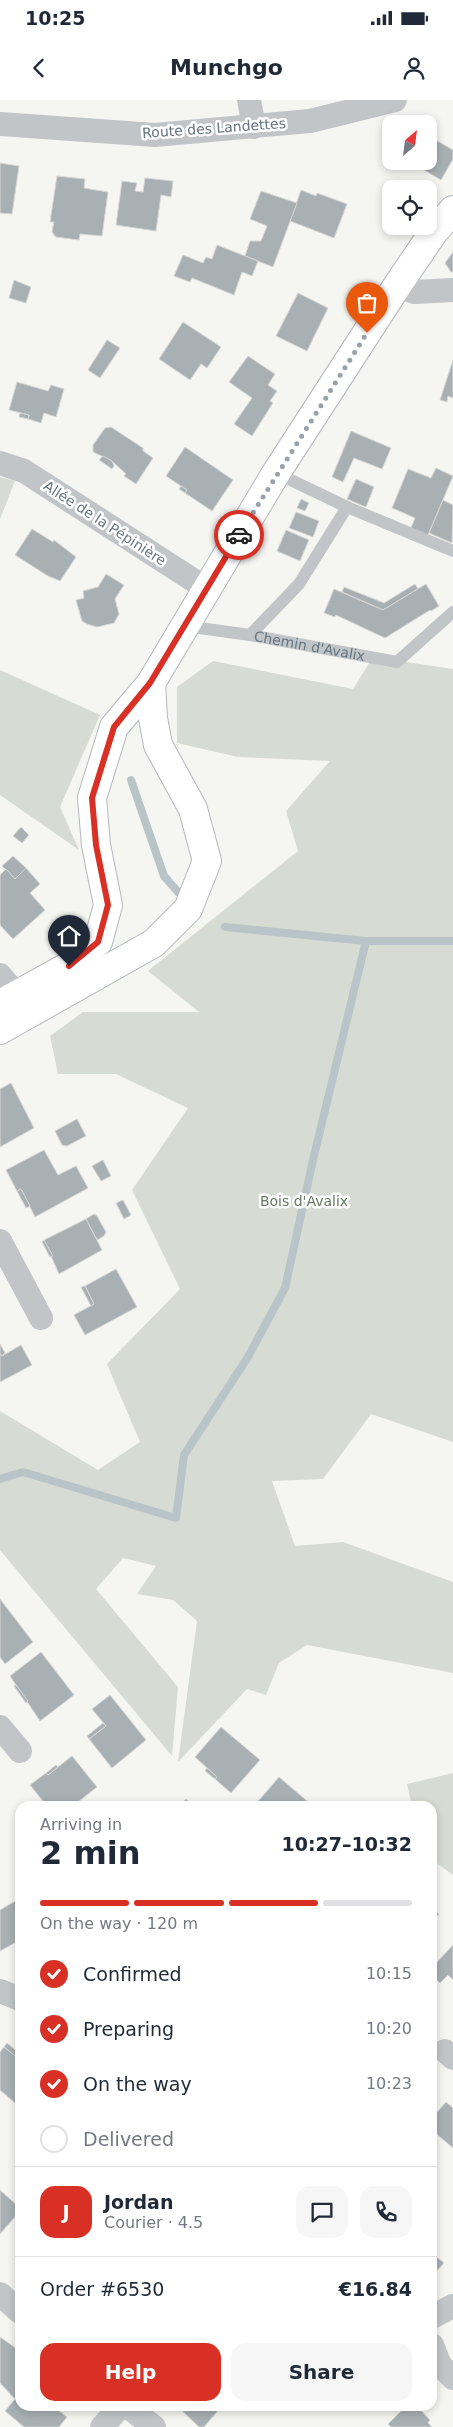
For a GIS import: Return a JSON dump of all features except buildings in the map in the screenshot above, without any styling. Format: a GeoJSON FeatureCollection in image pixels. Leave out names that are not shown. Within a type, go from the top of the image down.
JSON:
{"type":"FeatureCollection","features":[{"type":"Feature","properties":{"kind":"street"},"geometry":{"type":"LineString","coordinates":[[249,100],[254,127]]}},
{"type":"Feature","properties":{"kind":"street","name":"Route des Landettes"},"geometry":{"type":"LineString","coordinates":[[0,124],[155,135],[254,127],[310,120],[395,100]]}},
{"type":"Feature","properties":{"kind":"street"},"geometry":{"type":"LineString","coordinates":[[0,1030],[17,1004],[98,942],[108,905],[96,845],[92,798],[114,727],[150,683],[276,473],[397,286],[433,233],[453,210]]}},
{"type":"Feature","properties":{"kind":"street"},"geometry":{"type":"LineString","coordinates":[[397,286],[415,292],[453,290]]}},
{"type":"Feature","properties":{"kind":"street","name":"Allée de la Pépinière"},"geometry":{"type":"LineString","coordinates":[[0,463],[24,471],[207,589]]}},
{"type":"Feature","properties":{"kind":"street"},"geometry":{"type":"LineString","coordinates":[[17,1004],[154,943],[188,909],[207,861],[193,810],[158,745],[153,718],[150,683]]}},
{"type":"Feature","properties":{"kind":"street"},"geometry":{"type":"LineString","coordinates":[[0,975],[17,1004]]}},
{"type":"Feature","properties":{"kind":"street"},"geometry":{"type":"LineString","coordinates":[[0,1241],[41,1318]]}},
{"type":"Feature","properties":{"kind":"street"},"geometry":{"type":"LineString","coordinates":[[0,1727],[20,1751]]}},
{"type":"Feature","properties":{"kind":"street"},"geometry":{"type":"LineString","coordinates":[[0,1991],[15,1997]]}},
{"type":"Feature","properties":{"kind":"street"},"geometry":{"type":"LineString","coordinates":[[0,2294],[15,2308]]}},
{"type":"Feature","properties":{"kind":"street"},"geometry":{"type":"LineString","coordinates":[[437,2314],[453,2306]]}},
{"type":"Feature","properties":{"kind":"street"},"geometry":{"type":"LineString","coordinates":[[437,2358],[440,2365],[453,2378]]}},
{"type":"Feature","properties":{"kind":"street"},"geometry":{"type":"LineString","coordinates":[[102,2427],[116,2411]]}},
{"type":"Feature","properties":{"kind":"street"},"geometry":{"type":"LineString","coordinates":[[133,2411],[154,2427]]}},
{"type":"Feature","properties":{"kind":"lane"},"geometry":{"type":"LineString","coordinates":[[276,473],[347,507],[453,551]]}},
{"type":"Feature","properties":{"kind":"lane","name":"Chemin d'Avalix"},"geometry":{"type":"LineString","coordinates":[[250,635],[299,584],[347,507]]}},
{"type":"Feature","properties":{"kind":"lane","name":"Chemin d'Avalix"},"geometry":{"type":"LineString","coordinates":[[250,635],[397,662],[453,612]]}},
{"type":"Feature","properties":{"kind":"lane"},"geometry":{"type":"LineString","coordinates":[[185,626],[250,635]]}},
{"type":"Feature","properties":{"kind":"green space"},"geometry":{"type":"Polygon","coordinates":[[[0,477],[15,481],[0,519],[0,477]]]}},
{"type":"Feature","properties":{"kind":"green space","name":"Bois d'Avalix"},"geometry":{"type":"Polygon","coordinates":[[[373,657],[453,669],[453,1442],[371,1414],[323,1479],[272,1481],[295,1546],[343,1542],[453,1582],[453,1673],[307,1645],[279,1663],[266,1695],[247,1689],[178,1762],[197,1621],[173,1600],[137,1594],[156,1566],[123,1558],[96,1589],[178,1687],[172,1756],[0,1550],[0,1411],[98,1470],[140,1442],[107,1364],[180,1289],[132,1190],[188,1108],[116,1074],[58,1074],[50,1036],[83,1012],[199,1012],[148,971],[298,851],[286,811],[330,761],[238,757],[177,743],[177,687],[213,661],[353,689],[373,657]]]}},
{"type":"Feature","properties":{"kind":"green space"},"geometry":{"type":"Polygon","coordinates":[[[0,670],[100,715],[60,807],[79,850],[0,795],[0,670]]]}},
{"type":"Feature","properties":{"kind":"green space"},"geometry":{"type":"Polygon","coordinates":[[[453,1773],[453,1875],[437,1863],[437,1801],[411,1801],[407,1784],[453,1773]]]}},
{"type":"Feature","properties":{"kind":"waterway"},"geometry":{"type":"LineString","coordinates":[[131,780],[164,876],[178,892]]}},
{"type":"Feature","properties":{"kind":"waterway"},"geometry":{"type":"LineString","coordinates":[[225,927],[366,941]]}},
{"type":"Feature","properties":{"kind":"waterway"},"geometry":{"type":"LineString","coordinates":[[0,1479],[23,1472],[176,1518],[184,1455],[248,1357],[285,1288],[313,1160],[366,941],[453,941]]}},
{"type":"Feature","properties":{"kind":"way so far"},"geometry":{"type":"LineString","coordinates":[[239,535],[276,473],[367,333]]}},
{"type":"Feature","properties":{"kind":"route"},"geometry":{"type":"LineString","coordinates":[[69,966],[98,942],[108,905],[96,845],[92,798],[114,727],[150,683],[239,535]]}}]}
